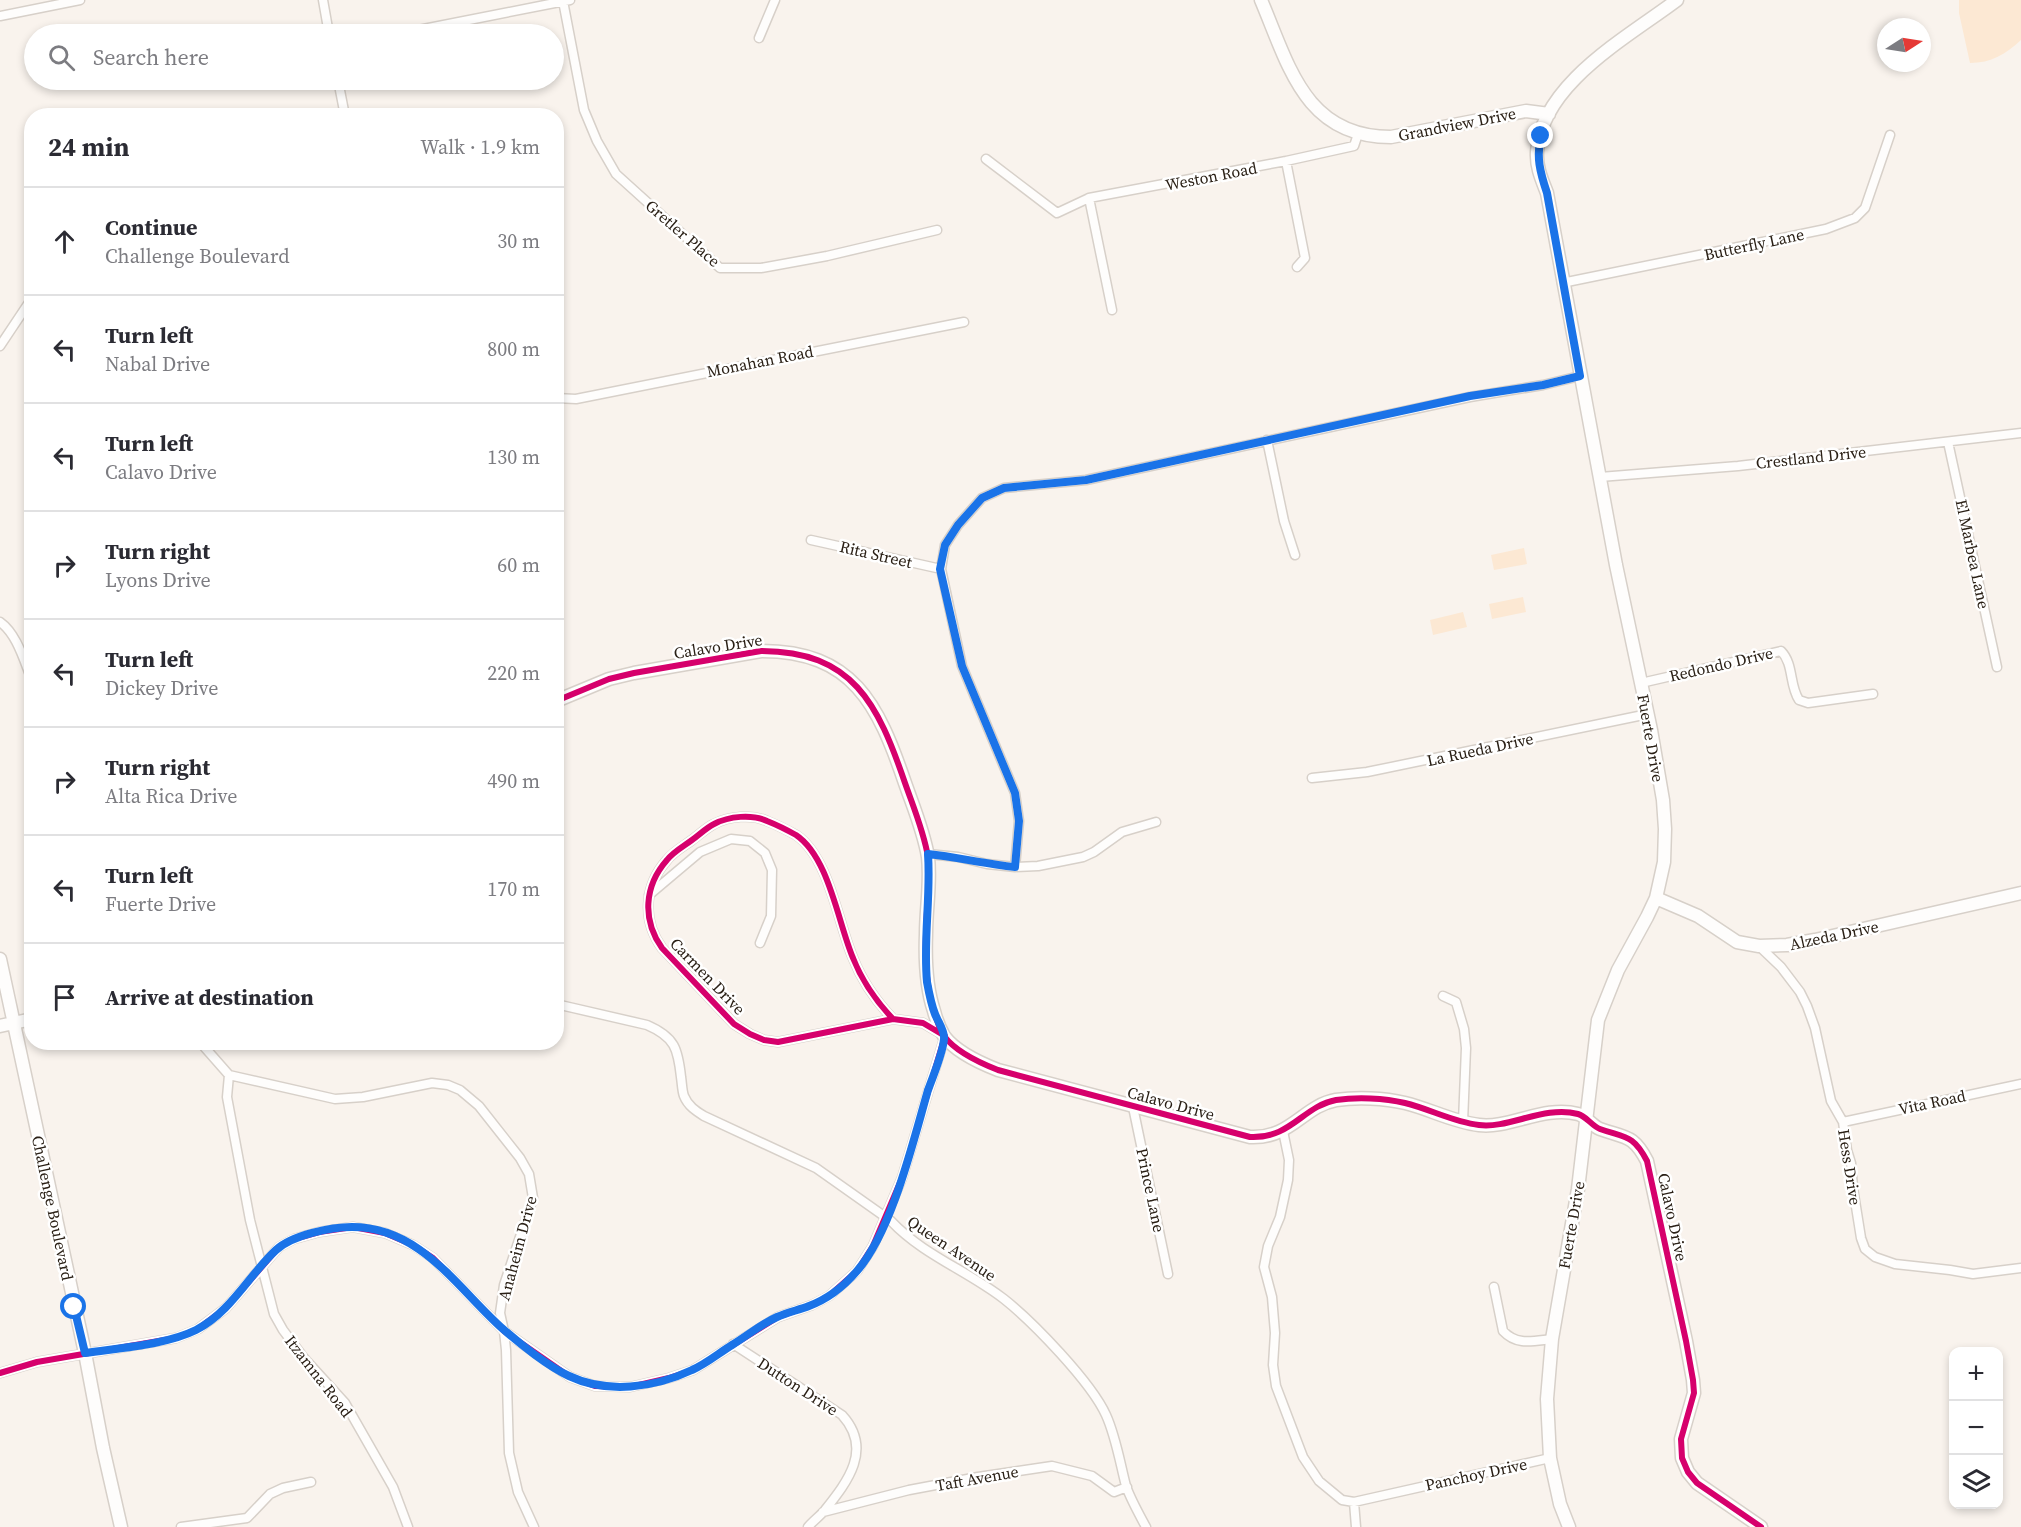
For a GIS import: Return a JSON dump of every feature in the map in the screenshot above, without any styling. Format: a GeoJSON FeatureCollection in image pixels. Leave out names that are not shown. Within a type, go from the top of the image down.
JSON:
{"type":"FeatureCollection","features":[{"type":"Feature","properties":{"kind":"street"},"geometry":{"type":"LineString","coordinates":[[0,16],[80,0]]}},
{"type":"Feature","properties":{"kind":"street"},"geometry":{"type":"LineString","coordinates":[[323,0],[327,24]]}},
{"type":"Feature","properties":{"kind":"street"},"geometry":{"type":"LineString","coordinates":[[759,38],[775,0]]}},
{"type":"Feature","properties":{"kind":"street","name":"Grandview Drive"},"geometry":{"type":"LineString","coordinates":[[1262,0],[1295,79],[1306,98],[1329,120],[1358,134],[1391,137],[1431,131],[1511,113],[1526,111],[1549,114]]}},
{"type":"Feature","properties":{"kind":"street","name":"Fuerte Drive"},"geometry":{"type":"LineString","coordinates":[[1569,1527],[1560,1504],[1550,1458],[1547,1399],[1552,1339],[1578,1189],[1588,1121],[1593,1056],[1601,1010],[1618,970],[1656,898],[1664,862],[1665,829],[1663,800],[1648,714],[1580,376],[1547,193],[1539,169],[1537,152],[1544,124],[1574,77],[1677,0]]}},
{"type":"Feature","properties":{"kind":"street"},"geometry":{"type":"LineString","coordinates":[[449,24],[566,1]]}},
{"type":"Feature","properties":{"kind":"street","name":"Gretler Place"},"geometry":{"type":"LineString","coordinates":[[566,1],[584,110],[608,161],[616,174],[720,268],[761,268],[791,263],[937,230]]}},
{"type":"Feature","properties":{"kind":"street"},"geometry":{"type":"LineString","coordinates":[[340,90],[343,108]]}},
{"type":"Feature","properties":{"kind":"street","name":"Weston Road"},"geometry":{"type":"LineString","coordinates":[[986,159],[1057,213],[1089,198],[1354,146],[1358,134]]}},
{"type":"Feature","properties":{"kind":"street","name":"Butterfly Lane"},"geometry":{"type":"LineString","coordinates":[[1562,283],[1826,229],[1855,218],[1865,208],[1890,135]]}},
{"type":"Feature","properties":{"kind":"street"},"geometry":{"type":"LineString","coordinates":[[1286,161],[1305,258],[1297,267]]}},
{"type":"Feature","properties":{"kind":"street"},"geometry":{"type":"LineString","coordinates":[[1089,198],[1112,310]]}},
{"type":"Feature","properties":{"kind":"street"},"geometry":{"type":"LineString","coordinates":[[0,346],[24,310]]}},
{"type":"Feature","properties":{"kind":"street","name":"Monahan Road"},"geometry":{"type":"LineString","coordinates":[[564,398],[576,399],[964,322]]}},
{"type":"Feature","properties":{"kind":"street"},"geometry":{"type":"LineString","coordinates":[[1015,867],[1019,821],[1015,793],[962,666],[940,569],[945,545],[958,525],[982,498],[996,490],[1012,486],[1086,480],[1470,396],[1543,385],[1580,376]]}},
{"type":"Feature","properties":{"kind":"street","name":"Crestland Drive"},"geometry":{"type":"LineString","coordinates":[[1600,477],[1738,465],[2021,433]]}},
{"type":"Feature","properties":{"kind":"street"},"geometry":{"type":"LineString","coordinates":[[1267,440],[1284,520],[1295,555]]}},
{"type":"Feature","properties":{"kind":"street","name":"El Marbea Lane"},"geometry":{"type":"LineString","coordinates":[[1948,442],[1997,667]]}},
{"type":"Feature","properties":{"kind":"street","name":"Rita Street"},"geometry":{"type":"LineString","coordinates":[[811,540],[940,569]]}},
{"type":"Feature","properties":{"kind":"street"},"geometry":{"type":"LineString","coordinates":[[0,622],[15,641],[24,662]]}},
{"type":"Feature","properties":{"kind":"street","name":"Calavo Drive"},"geometry":{"type":"LineString","coordinates":[[564,698],[609,679],[753,652],[780,651],[803,654],[823,661],[855,684],[868,700],[897,759],[928,854],[930,879],[925,935],[932,1005],[945,1036],[980,1063],[998,1070],[1250,1137],[1262,1138],[1283,1131],[1321,1105],[1348,1099],[1404,1103],[1481,1126],[1496,1125],[1552,1112],[1580,1114],[1597,1128],[1626,1136],[1635,1143],[1647,1161],[1693,1380],[1694,1393],[1681,1439],[1685,1465],[1697,1483],[1761,1527]]}},
{"type":"Feature","properties":{"kind":"street","name":"Redondo Drive"},"geometry":{"type":"LineString","coordinates":[[1641,682],[1781,651],[1787,657],[1799,700],[1808,703],[1873,694]]}},
{"type":"Feature","properties":{"kind":"street","name":"La Rueda Drive"},"geometry":{"type":"LineString","coordinates":[[1312,778],[1367,772],[1648,714]]}},
{"type":"Feature","properties":{"kind":"street","name":"Carmen Drive"},"geometry":{"type":"LineString","coordinates":[[893,1019],[879,1003],[860,974],[828,881],[816,858],[798,836],[758,818],[734,817],[713,824],[668,859],[655,877],[647,907],[650,923],[659,943],[734,1024],[750,1034],[764,1040],[778,1042],[893,1019],[922,1023],[945,1036]]}},
{"type":"Feature","properties":{"kind":"street"},"geometry":{"type":"LineString","coordinates":[[928,854],[958,857],[987,864],[1015,867],[1038,866],[1083,857],[1122,832],[1156,822]]}},
{"type":"Feature","properties":{"kind":"street"},"geometry":{"type":"LineString","coordinates":[[649,895],[700,852],[731,839],[750,841],[765,853],[772,870],[771,916],[760,943]]}},
{"type":"Feature","properties":{"kind":"street","name":"Alzeda Drive"},"geometry":{"type":"LineString","coordinates":[[1656,898],[1698,916],[1737,942],[1759,946],[1787,945],[1815,940],[2021,893]]}},
{"type":"Feature","properties":{"kind":"street","name":"Hess Drive"},"geometry":{"type":"LineString","coordinates":[[1759,946],[1781,967],[1800,992],[1815,1028],[1831,1101],[1843,1122],[1861,1238],[1865,1249],[1875,1257],[1895,1264],[1973,1274],[2021,1268]]}},
{"type":"Feature","properties":{"kind":"street","name":"Challenge Boulevard"},"geometry":{"type":"LineString","coordinates":[[0,959],[121,1527]]}},
{"type":"Feature","properties":{"kind":"street"},"geometry":{"type":"LineString","coordinates":[[1443,996],[1456,1002],[1465,1039],[1462,1122]]}},
{"type":"Feature","properties":{"kind":"street","name":"Queen Avenue"},"geometry":{"type":"LineString","coordinates":[[564,1006],[647,1025],[660,1032],[671,1042],[678,1053],[684,1095],[691,1107],[704,1116],[816,1168],[887,1218],[936,1257],[1003,1298],[1062,1357],[1092,1392],[1106,1414],[1127,1487],[1146,1527]]}},
{"type":"Feature","properties":{"kind":"street"},"geometry":{"type":"LineString","coordinates":[[0,1026],[24,1021]]}},
{"type":"Feature","properties":{"kind":"street"},"geometry":{"type":"LineString","coordinates":[[0,1373],[37,1362],[176,1338],[198,1329],[226,1308],[279,1247],[294,1239],[319,1232],[353,1227],[384,1233],[413,1245],[433,1258],[504,1330],[570,1377],[595,1386],[606,1387],[642,1385],[678,1376],[693,1370],[778,1317],[812,1305],[829,1296],[857,1271],[887,1218],[902,1178],[945,1036]]}},
{"type":"Feature","properties":{"kind":"street"},"geometry":{"type":"LineString","coordinates":[[208,1050],[229,1076]]}},
{"type":"Feature","properties":{"kind":"street","name":"Itzamna Road"},"geometry":{"type":"LineString","coordinates":[[229,1076],[227,1097],[250,1220],[274,1314],[304,1358],[345,1403],[393,1487],[408,1527]]}},
{"type":"Feature","properties":{"kind":"street","name":"Anaheim Drive"},"geometry":{"type":"LineString","coordinates":[[229,1076],[336,1099],[363,1097],[432,1083],[455,1087],[469,1097],[520,1158],[529,1174],[533,1190],[532,1206],[504,1285],[500,1313],[504,1330],[509,1453],[518,1492],[534,1527]]}},
{"type":"Feature","properties":{"kind":"street","name":"Vita Road"},"geometry":{"type":"LineString","coordinates":[[1843,1122],[2021,1084]]}},
{"type":"Feature","properties":{"kind":"street","name":"Prince Lane"},"geometry":{"type":"LineString","coordinates":[[1133,1107],[1168,1274]]}},
{"type":"Feature","properties":{"kind":"street"},"geometry":{"type":"LineString","coordinates":[[1283,1131],[1289,1160],[1288,1180],[1280,1217],[1268,1246],[1264,1268],[1272,1297],[1275,1324],[1273,1365],[1276,1386],[1303,1457],[1319,1481],[1329,1491],[1342,1500],[1354,1502],[1356,1527]]}},
{"type":"Feature","properties":{"kind":"street"},"geometry":{"type":"LineString","coordinates":[[1494,1287],[1503,1331],[1507,1335],[1520,1342],[1552,1339]]}},
{"type":"Feature","properties":{"kind":"street","name":"Dutton Drive"},"geometry":{"type":"LineString","coordinates":[[733,1344],[842,1415],[852,1428],[857,1443],[855,1465],[824,1512],[808,1527]]}},
{"type":"Feature","properties":{"kind":"street","name":"Panchoy Drive"},"geometry":{"type":"LineString","coordinates":[[1354,1502],[1550,1458]]}},
{"type":"Feature","properties":{"kind":"street","name":"Taft Avenue"},"geometry":{"type":"LineString","coordinates":[[824,1512],[932,1486],[1052,1466],[1092,1476],[1114,1492],[1127,1487]]}},
{"type":"Feature","properties":{"kind":"street"},"geometry":{"type":"LineString","coordinates":[[181,1527],[247,1518],[270,1494],[283,1488],[311,1482]]}},
{"type":"Feature","properties":{"kind":"shaded area"},"geometry":{"type":"Polygon","coordinates":[[[1959,0],[2021,0],[2021,40],[1998,57],[1970,63],[1959,13],[1959,0]]]}},
{"type":"Feature","properties":{"kind":"shaded area"},"geometry":{"type":"Polygon","coordinates":[[[1524,548],[1527,564],[1494,570],[1491,555],[1524,548]]]}},
{"type":"Feature","properties":{"kind":"shaded area"},"geometry":{"type":"Polygon","coordinates":[[[1523,597],[1526,612],[1492,619],[1489,604],[1523,597]]]}},
{"type":"Feature","properties":{"kind":"shaded area"},"geometry":{"type":"Polygon","coordinates":[[[1463,612],[1467,627],[1433,635],[1430,620],[1463,612]]]}},
{"type":"Feature","properties":{"kind":"cycle path"},"geometry":{"type":"LineString","coordinates":[[564,698],[609,679],[634,673],[761,651],[792,653],[819,661],[840,672],[857,687],[872,707],[884,729],[924,838],[929,867],[926,924],[927,973],[931,1002],[937,1021],[944,1036],[955,1047],[998,1070],[1250,1137],[1276,1133],[1325,1103],[1362,1098],[1405,1103],[1479,1125],[1502,1124],[1552,1112],[1578,1114],[1597,1128],[1633,1141],[1647,1161],[1693,1380],[1694,1393],[1681,1439],[1682,1458],[1688,1472],[1697,1483],[1761,1527]]}},
{"type":"Feature","properties":{"kind":"cycle path"},"geometry":{"type":"LineString","coordinates":[[0,1373],[37,1362],[176,1338],[198,1329],[226,1308],[279,1247],[294,1239],[319,1232],[353,1227],[385,1233],[413,1245],[433,1258],[504,1331],[570,1377],[595,1386],[630,1387],[693,1370],[778,1317],[812,1305],[829,1296],[857,1271],[873,1246],[902,1178],[945,1036],[923,1023],[893,1019],[875,998],[853,958],[825,874],[807,845],[796,835],[761,819],[748,817],[726,819],[711,826],[675,852],[659,870],[648,903],[651,926],[656,937],[662,948],[734,1024],[764,1040],[778,1042],[893,1019]]}},
{"type":"Feature","properties":{"kind":"route"},"geometry":{"type":"LineString","coordinates":[[74,1307],[85,1353],[176,1338],[198,1329],[226,1308],[279,1247],[294,1239],[319,1232],[353,1227],[368,1228],[403,1240],[433,1258],[504,1330],[556,1369],[595,1386],[630,1387],[693,1370],[778,1317],[812,1305],[829,1296],[857,1271],[887,1218],[902,1178],[945,1036],[932,1005],[928,983],[925,935],[930,879],[928,854],[1015,867],[1019,821],[1015,793],[962,666],[940,569],[945,545],[972,507],[996,490],[1086,480],[1470,396],[1543,385],[1580,376],[1547,193],[1539,169],[1537,152],[1541,136]]}}]}
